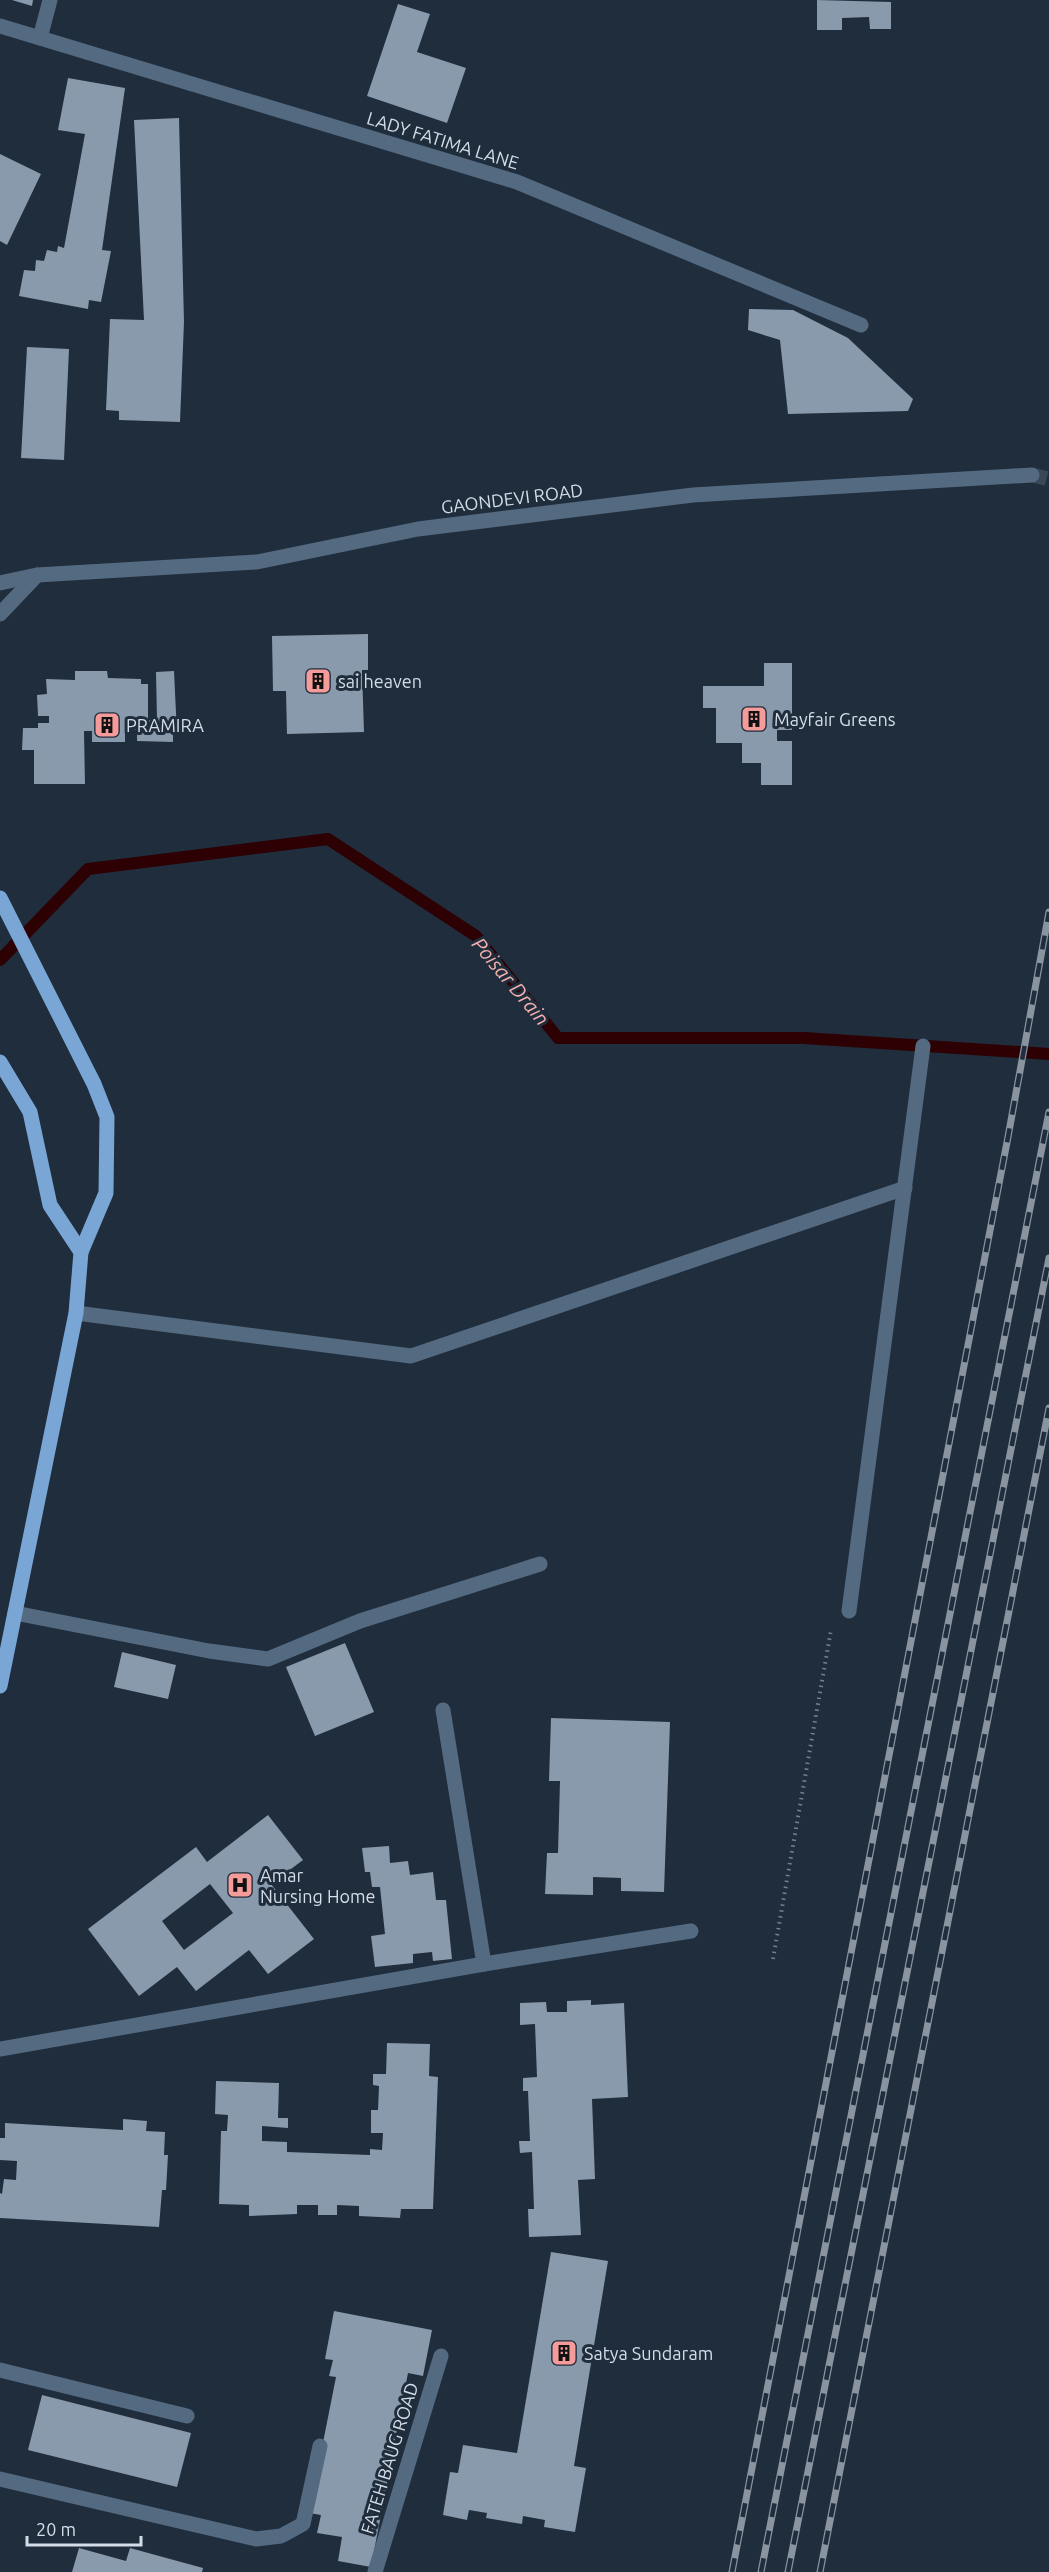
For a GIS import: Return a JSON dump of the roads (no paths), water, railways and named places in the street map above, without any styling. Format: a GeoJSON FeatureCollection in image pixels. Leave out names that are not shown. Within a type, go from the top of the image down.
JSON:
{"type":"FeatureCollection","features":[{"type":"Feature","properties":{"kind":"main road"},"geometry":{"type":"LineString","coordinates":[[0,898],[94,1084],[107,1117],[106,1193],[81,1252],[76,1313],[0,1686]]}},
{"type":"Feature","properties":{"kind":"main road"},"geometry":{"type":"LineString","coordinates":[[0,1062],[30,1112],[50,1205],[81,1252]]}},
{"type":"Feature","properties":{"kind":"street"},"geometry":{"type":"LineString","coordinates":[[40,38],[50,0]]}},
{"type":"Feature","properties":{"kind":"street","name":"LADY FATIMA LANE"},"geometry":{"type":"LineString","coordinates":[[0,26],[517,182],[861,325]]}},
{"type":"Feature","properties":{"kind":"street","name":"GAONDEVI ROAD"},"geometry":{"type":"LineString","coordinates":[[0,583],[37,575],[257,562],[418,529],[693,495],[1032,476]]}},
{"type":"Feature","properties":{"kind":"street"},"geometry":{"type":"LineString","coordinates":[[0,614],[37,575]]}},
{"type":"Feature","properties":{"kind":"street"},"geometry":{"type":"LineString","coordinates":[[849,1611],[923,1046]]}},
{"type":"Feature","properties":{"kind":"street"},"geometry":{"type":"LineString","coordinates":[[76,1313],[411,1356],[905,1188]]}},
{"type":"Feature","properties":{"kind":"street"},"geometry":{"type":"LineString","coordinates":[[15,1613],[209,1651],[268,1659],[360,1621],[540,1564]]}},
{"type":"Feature","properties":{"kind":"street"},"geometry":{"type":"LineString","coordinates":[[443,1710],[484,1965]]}},
{"type":"Feature","properties":{"kind":"street"},"geometry":{"type":"LineString","coordinates":[[0,2049],[691,1931]]}},
{"type":"Feature","properties":{"kind":"street","name":"FATEH BAUG ROAD"},"geometry":{"type":"LineString","coordinates":[[375,2572],[441,2356]]}},
{"type":"Feature","properties":{"kind":"street"},"geometry":{"type":"LineString","coordinates":[[0,2370],[187,2416]]}},
{"type":"Feature","properties":{"kind":"street"},"geometry":{"type":"LineString","coordinates":[[0,2479],[256,2539],[281,2536],[303,2524],[320,2446]]}},
{"type":"Feature","properties":{"kind":"waterway","name":"Poisar Drain"},"geometry":{"type":"LineString","coordinates":[[0,960],[88,869],[328,839],[476,936],[558,1038],[804,1038],[1049,1054]]}},
{"type":"Feature","properties":{"kind":"tunnel"},"geometry":{"type":"LineString","coordinates":[[1032,475],[1049,479]]}},
{"type":"Feature","properties":{"kind":"railway"},"geometry":{"type":"LineString","coordinates":[[732,2572],[1008,1137],[1049,912]]}},
{"type":"Feature","properties":{"kind":"railway"},"geometry":{"type":"LineString","coordinates":[[761,2572],[1049,1112]]}},
{"type":"Feature","properties":{"kind":"railway"},"geometry":{"type":"LineString","coordinates":[[788,2572],[1049,1258]]}},
{"type":"Feature","properties":{"kind":"railway"},"geometry":{"type":"LineString","coordinates":[[820,2572],[1049,1408]]}},
{"type":"Feature","properties":{"kind":"place","name":"sai heaven"},"geometry":{"type":"Point","coordinates":[318,681]}},
{"type":"Feature","properties":{"kind":"place","name":"Mayfair Greens"},"geometry":{"type":"Point","coordinates":[754,719]}},
{"type":"Feature","properties":{"kind":"place","name":"PRAMIRA"},"geometry":{"type":"Point","coordinates":[107,725]}},
{"type":"Feature","properties":{"kind":"place","name":"Amar Nursing Home"},"geometry":{"type":"Point","coordinates":[240,1885]}},
{"type":"Feature","properties":{"kind":"place","name":"Satya Sundaram"},"geometry":{"type":"Point","coordinates":[564,2353]}}]}
